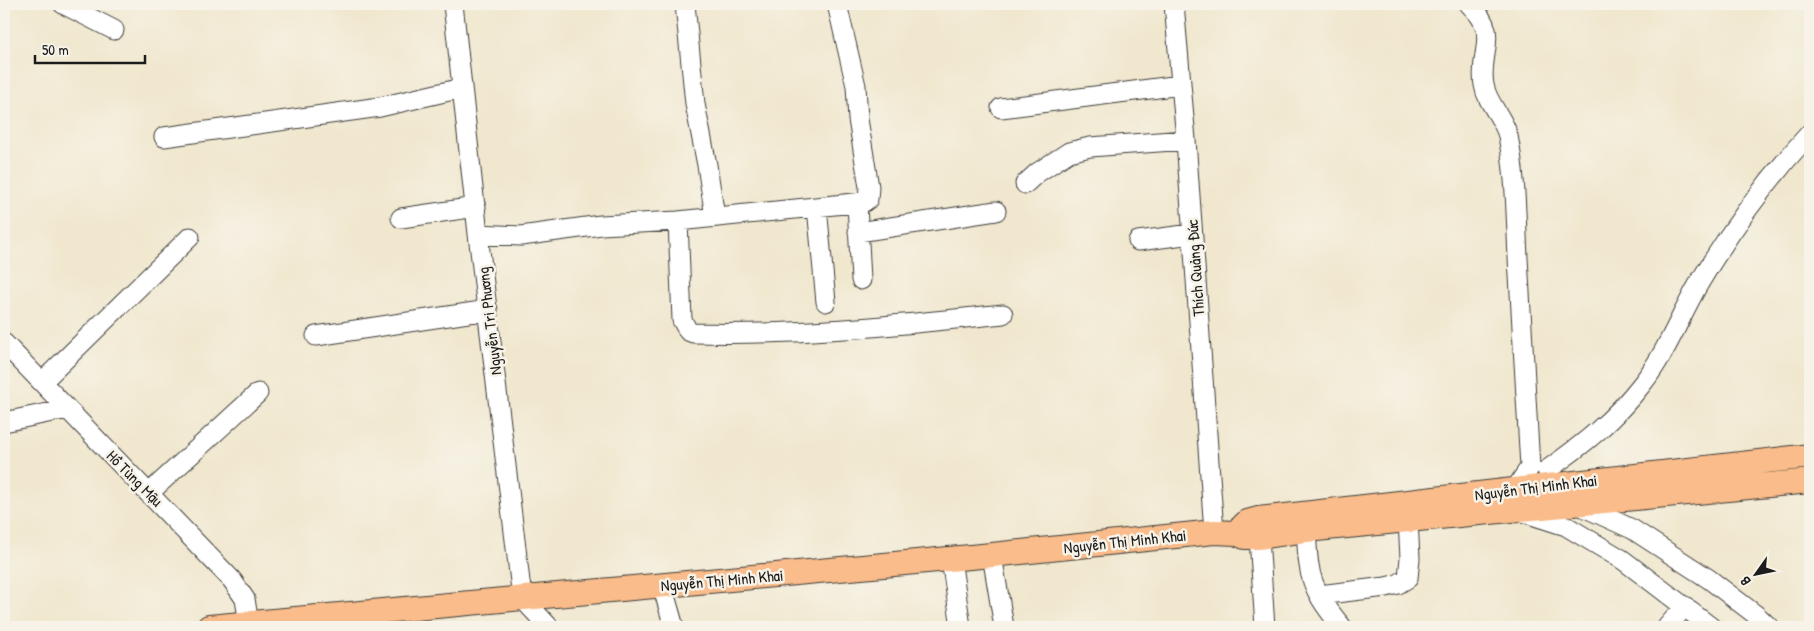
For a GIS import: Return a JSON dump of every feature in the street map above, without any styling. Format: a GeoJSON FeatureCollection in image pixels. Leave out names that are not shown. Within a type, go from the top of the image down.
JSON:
{"type":"FeatureCollection","features":[{"type":"Feature","properties":{"kind":"main road","name":"Nguyễn Thị Minh Khai"},"geometry":{"type":"LineString","coordinates":[[209,627],[316,622],[522,598],[1225,532],[1245,537],[1258,528],[1576,493],[1810,456]]}},
{"type":"Feature","properties":{"kind":"main road","name":"Nguyễn Thị Minh Khai"},"geometry":{"type":"LineString","coordinates":[[1576,493],[1651,496],[1810,481]]}},
{"type":"Feature","properties":{"kind":"main road","name":"Nguyễn Thị Minh Khai"},"geometry":{"type":"LineString","coordinates":[[1258,528],[1306,530],[1408,520],[1515,500]]}},
{"type":"Feature","properties":{"kind":"street"},"geometry":{"type":"LineString","coordinates":[[62,4],[114,30]]}},
{"type":"Feature","properties":{"kind":"street","name":"Nguyễn Tri Phương"},"geometry":{"type":"LineString","coordinates":[[453,4],[478,234],[522,598]]}},
{"type":"Feature","properties":{"kind":"street"},"geometry":{"type":"LineString","coordinates":[[685,4],[695,104],[715,218]]}},
{"type":"Feature","properties":{"kind":"street"},"geometry":{"type":"LineString","coordinates":[[478,234],[521,236],[601,225],[715,218],[864,202],[868,199],[869,187],[858,119],[856,86],[837,4]]}},
{"type":"Feature","properties":{"kind":"street","name":"Thích Quảng Đức"},"geometry":{"type":"LineString","coordinates":[[1174,4],[1192,234],[1225,532]]}},
{"type":"Feature","properties":{"kind":"street"},"geometry":{"type":"LineString","coordinates":[[1469,4],[1483,19],[1486,28],[1488,38],[1484,85],[1488,98],[1503,124],[1509,143],[1539,468]]}},
{"type":"Feature","properties":{"kind":"street"},"geometry":{"type":"LineString","coordinates":[[1001,108],[1181,85]]}},
{"type":"Feature","properties":{"kind":"street"},"geometry":{"type":"LineString","coordinates":[[164,137],[380,107],[462,88]]}},
{"type":"Feature","properties":{"kind":"street"},"geometry":{"type":"LineString","coordinates":[[1711,627],[1623,560],[1566,526],[1515,500],[1539,468],[1590,439],[1608,423],[1642,385],[1661,357],[1698,285],[1738,224],[1810,133]]}},
{"type":"Feature","properties":{"kind":"street"},"geometry":{"type":"LineString","coordinates":[[1025,184],[1037,173],[1069,152],[1090,147],[1186,140]]}},
{"type":"Feature","properties":{"kind":"street"},"geometry":{"type":"LineString","coordinates":[[857,204],[861,280]]}},
{"type":"Feature","properties":{"kind":"street"},"geometry":{"type":"LineString","coordinates":[[401,218],[476,207]]}},
{"type":"Feature","properties":{"kind":"street"},"geometry":{"type":"LineString","coordinates":[[817,207],[826,302]]}},
{"type":"Feature","properties":{"kind":"street"},"geometry":{"type":"LineString","coordinates":[[858,232],[996,211]]}},
{"type":"Feature","properties":{"kind":"street"},"geometry":{"type":"LineString","coordinates":[[678,221],[682,320],[688,331],[693,333],[808,332],[1003,314]]}},
{"type":"Feature","properties":{"kind":"street"},"geometry":{"type":"LineString","coordinates":[[1138,242],[1192,234]]}},
{"type":"Feature","properties":{"kind":"street"},"geometry":{"type":"LineString","coordinates":[[42,382],[190,237]]}},
{"type":"Feature","properties":{"kind":"street"},"geometry":{"type":"LineString","coordinates":[[316,336],[488,310]]}},
{"type":"Feature","properties":{"kind":"street","name":"Hồ Tùng Mậu"},"geometry":{"type":"LineString","coordinates":[[4,342],[239,588],[245,600],[249,624]]}},
{"type":"Feature","properties":{"kind":"street"},"geometry":{"type":"LineString","coordinates":[[149,493],[258,393]]}},
{"type":"Feature","properties":{"kind":"street"},"geometry":{"type":"LineString","coordinates":[[4,422],[67,409]]}},
{"type":"Feature","properties":{"kind":"street"},"geometry":{"type":"LineString","coordinates":[[1539,468],[1709,578],[1769,627]]}},
{"type":"Feature","properties":{"kind":"street"},"geometry":{"type":"LineString","coordinates":[[1632,529],[1630,521],[1632,513],[1639,504],[1651,496]]}},
{"type":"Feature","properties":{"kind":"street"},"geometry":{"type":"LineString","coordinates":[[1319,594],[1386,587],[1398,584],[1408,578],[1410,558],[1408,520]]}},
{"type":"Feature","properties":{"kind":"street"},"geometry":{"type":"LineString","coordinates":[[1258,528],[1265,627]]}},
{"type":"Feature","properties":{"kind":"street"},"geometry":{"type":"LineString","coordinates":[[1306,530],[1308,566],[1314,585],[1327,609],[1342,627]]}},
{"type":"Feature","properties":{"kind":"street"},"geometry":{"type":"LineString","coordinates":[[992,555],[1004,627]]}},
{"type":"Feature","properties":{"kind":"street"},"geometry":{"type":"LineString","coordinates":[[950,559],[961,627]]}},
{"type":"Feature","properties":{"kind":"street"},"geometry":{"type":"LineString","coordinates":[[662,585],[674,627]]}},
{"type":"Feature","properties":{"kind":"street"},"geometry":{"type":"LineString","coordinates":[[522,598],[550,627]]}},
{"type":"Feature","properties":{"kind":"street"},"geometry":{"type":"LineString","coordinates":[[1667,627],[1685,606]]}}]}
